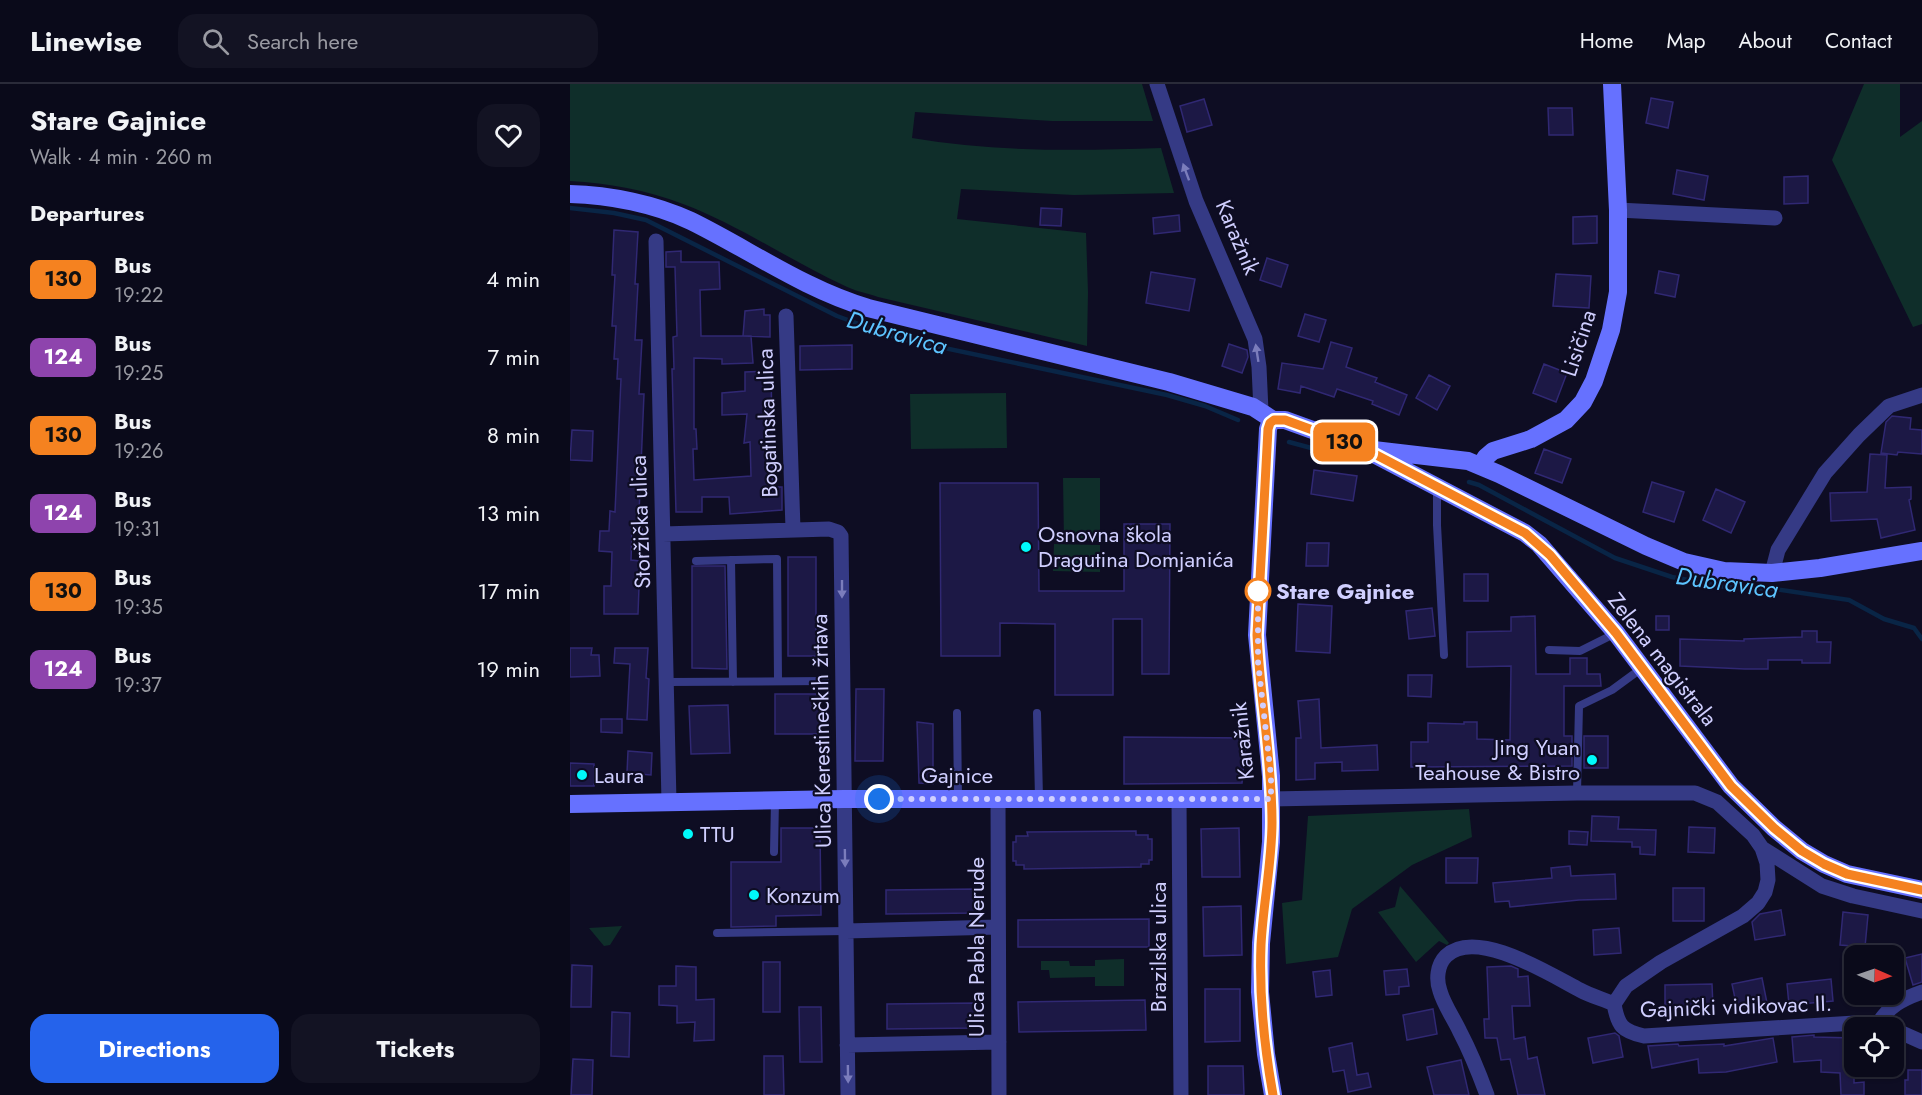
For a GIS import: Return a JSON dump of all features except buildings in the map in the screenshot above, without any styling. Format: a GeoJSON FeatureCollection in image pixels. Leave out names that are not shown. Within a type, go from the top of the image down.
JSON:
{"type":"FeatureCollection","features":[{"type":"Feature","properties":{"kind":"street","name":"Karažnik"},"geometry":{"type":"LineString","coordinates":[[1157,84],[1196,201],[1255,339],[1270,423],[1257,635],[1271,799],[1271,842],[1261,943],[1260,992],[1266,1054],[1273,1095]]}},
{"type":"Feature","properties":{"kind":"street","name":"Lisičina"},"geometry":{"type":"LineString","coordinates":[[1481,465],[1493,451],[1531,439],[1566,420],[1583,402],[1594,381],[1611,330],[1618,291],[1618,210],[1612,84]]}},
{"type":"Feature","properties":{"kind":"street"},"geometry":{"type":"LineString","coordinates":[[570,194],[616,199],[674,214],[840,300],[900,317],[1169,382],[1227,399],[1267,416],[1285,420],[1365,449],[1455,458],[1481,465],[1646,546],[1684,562],[1724,571],[1772,573],[1820,568],[1922,550]]}},
{"type":"Feature","properties":{"kind":"street"},"geometry":{"type":"LineString","coordinates":[[1618,210],[1775,218]]}},
{"type":"Feature","properties":{"kind":"street","name":"Storžička ulica"},"geometry":{"type":"LineString","coordinates":[[656,241],[669,802]]}},
{"type":"Feature","properties":{"kind":"street","name":"Bogatinska ulica"},"geometry":{"type":"LineString","coordinates":[[786,316],[793,529]]}},
{"type":"Feature","properties":{"kind":"street"},"geometry":{"type":"LineString","coordinates":[[1772,573],[1778,550],[1825,473],[1889,406],[1922,395]]}},
{"type":"Feature","properties":{"kind":"street","name":"Zelena magistrala"},"geometry":{"type":"LineString","coordinates":[[1365,449],[1525,533],[1539,544],[1616,633],[1731,786],[1774,828],[1802,851],[1847,874],[1922,890]]}},
{"type":"Feature","properties":{"kind":"street"},"geometry":{"type":"LineString","coordinates":[[1438,488],[1444,468],[1455,458]]}},
{"type":"Feature","properties":{"kind":"street"},"geometry":{"type":"LineString","coordinates":[[663,534],[793,529]]}},
{"type":"Feature","properties":{"kind":"street","name":"Ulica Kerestinečkih žrtava"},"geometry":{"type":"LineString","coordinates":[[793,529],[829,529],[838,532],[842,542],[848,1095]]}},
{"type":"Feature","properties":{"kind":"street"},"geometry":{"type":"LineString","coordinates":[[1271,799],[1695,793],[1717,802],[1753,835],[1762,848],[1767,863],[1768,880],[1765,892],[1758,903],[1743,916],[1661,962],[1626,986],[1614,1004],[1582,991],[1518,957],[1486,948],[1451,951],[1442,960],[1437,975],[1440,991],[1475,1061],[1487,1095]]}},
{"type":"Feature","properties":{"kind":"street","name":"Brazilska ulica"},"geometry":{"type":"LineString","coordinates":[[1179,798],[1181,1095]]}},
{"type":"Feature","properties":{"kind":"street","name":"Gajnice"},"geometry":{"type":"LineString","coordinates":[[570,804],[844,799],[1271,799]]}},
{"type":"Feature","properties":{"kind":"street","name":"Ulica Pabla Nerude"},"geometry":{"type":"LineString","coordinates":[[998,799],[999,1095]]}},
{"type":"Feature","properties":{"kind":"street"},"geometry":{"type":"LineString","coordinates":[[1762,848],[1822,885],[1853,896],[1922,911]]}},
{"type":"Feature","properties":{"kind":"street"},"geometry":{"type":"LineString","coordinates":[[846,931],[998,927]]}},
{"type":"Feature","properties":{"kind":"street"},"geometry":{"type":"LineString","coordinates":[[1889,1017],[1892,1006],[1904,998],[1922,992]]}},
{"type":"Feature","properties":{"kind":"street","name":"Gajnički vidikovac II."},"geometry":{"type":"LineString","coordinates":[[1614,1004],[1617,1021],[1628,1033],[1644,1036],[1844,1024]]}},
{"type":"Feature","properties":{"kind":"street","name":"Gajnički vidikovac II."},"geometry":{"type":"LineString","coordinates":[[1904,1034],[1922,1042]]}},
{"type":"Feature","properties":{"kind":"street"},"geometry":{"type":"LineString","coordinates":[[847,1045],[999,1042]]}},
{"type":"Feature","properties":{"kind":"lane"},"geometry":{"type":"LineString","coordinates":[[1438,488],[1437,525],[1444,654]]}},
{"type":"Feature","properties":{"kind":"lane"},"geometry":{"type":"LineString","coordinates":[[696,561],[777,559],[778,680]]}},
{"type":"Feature","properties":{"kind":"lane"},"geometry":{"type":"LineString","coordinates":[[731,560],[733,682]]}},
{"type":"Feature","properties":{"kind":"lane"},"geometry":{"type":"LineString","coordinates":[[1549,650],[1581,651],[1616,633]]}},
{"type":"Feature","properties":{"kind":"lane"},"geometry":{"type":"LineString","coordinates":[[1577,793],[1579,706],[1612,690],[1642,668]]}},
{"type":"Feature","properties":{"kind":"lane"},"geometry":{"type":"LineString","coordinates":[[668,682],[825,681]]}},
{"type":"Feature","properties":{"kind":"lane"},"geometry":{"type":"LineString","coordinates":[[957,713],[958,799]]}},
{"type":"Feature","properties":{"kind":"lane"},"geometry":{"type":"LineString","coordinates":[[1037,713],[1039,798]]}},
{"type":"Feature","properties":{"kind":"lane"},"geometry":{"type":"LineString","coordinates":[[774,852],[775,800]]}},
{"type":"Feature","properties":{"kind":"lane"},"geometry":{"type":"LineString","coordinates":[[717,933],[846,931]]}},
{"type":"Feature","properties":{"kind":"green space"},"geometry":{"type":"Polygon","coordinates":[[[570,84],[1142,84],[1153,121],[1052,121],[915,112],[912,138],[1005,148],[1099,150],[1161,148],[1174,193],[1074,195],[961,189],[957,219],[1086,233],[1087,346],[856,290],[704,212],[627,188],[570,181],[570,84]]]}},
{"type":"Feature","properties":{"kind":"green space"},"geometry":{"type":"Polygon","coordinates":[[[1864,84],[1900,84],[1900,137],[1922,121],[1922,324],[1913,327],[1832,160],[1864,84]]]}},
{"type":"Feature","properties":{"kind":"green space"},"geometry":{"type":"Polygon","coordinates":[[[1006,393],[1007,448],[911,449],[910,394],[1006,393]]]}},
{"type":"Feature","properties":{"kind":"green space"},"geometry":{"type":"Polygon","coordinates":[[[1063,478],[1100,478],[1100,541],[1064,541],[1063,478]]]}},
{"type":"Feature","properties":{"kind":"green space"},"geometry":{"type":"Polygon","coordinates":[[[1054,544],[1100,545],[1100,572],[1053,571],[1054,544]]]}},
{"type":"Feature","properties":{"kind":"green space"},"geometry":{"type":"Polygon","coordinates":[[[1469,809],[1472,837],[1412,865],[1352,909],[1338,957],[1286,964],[1282,903],[1302,900],[1308,816],[1469,809]]]}},
{"type":"Feature","properties":{"kind":"green space"},"geometry":{"type":"Polygon","coordinates":[[[1400,886],[1449,943],[1447,945],[1439,941],[1416,962],[1378,912],[1395,907],[1400,886]]]}},
{"type":"Feature","properties":{"kind":"green space"},"geometry":{"type":"Polygon","coordinates":[[[622,926],[610,945],[604,946],[589,928],[622,926]]]}},
{"type":"Feature","properties":{"kind":"green space"},"geometry":{"type":"Polygon","coordinates":[[[1124,959],[1124,986],[1095,986],[1095,977],[1050,978],[1049,970],[1041,970],[1041,961],[1069,961],[1070,966],[1095,966],[1095,960],[1124,959]]]}},
{"type":"Feature","properties":{"kind":"waterway","name":"Dubravica"},"geometry":{"type":"LineString","coordinates":[[570,208],[614,213],[646,220],[837,316],[897,338],[1167,395],[1205,406],[1238,420]]}},
{"type":"Feature","properties":{"kind":"waterway","name":"Dubravica"},"geometry":{"type":"LineString","coordinates":[[1289,442],[1337,455]]}},
{"type":"Feature","properties":{"kind":"waterway","name":"Dubravica"},"geometry":{"type":"LineString","coordinates":[[1469,482],[1479,485],[1615,558],[1672,577],[1725,587],[1775,589],[1849,600],[1884,619],[1914,628],[1922,639]]}},
{"type":"Feature","properties":{"kind":"bus line","name":"130"},"geometry":{"type":"LineString","coordinates":[[1273,1095],[1266,1054],[1260,992],[1261,943],[1272,823],[1271,776],[1257,635],[1268,429],[1274,420],[1285,420],[1365,449],[1525,533],[1550,555],[1616,633],[1731,786],[1774,828],[1802,851],[1847,874],[1922,890]]}},
{"type":"Feature","properties":{"kind":"place","name":"Osnovna škola Dragutina Domjanića"},"geometry":{"type":"Point","coordinates":[1026,547]}},
{"type":"Feature","properties":{"kind":"place","name":"Stare Gajnice"},"geometry":{"type":"Point","coordinates":[1258,591]}},
{"type":"Feature","properties":{"kind":"place","name":"Jing Yuan Teahouse & Bistro"},"geometry":{"type":"Point","coordinates":[1592,760]}},
{"type":"Feature","properties":{"kind":"place","name":"Laura"},"geometry":{"type":"Point","coordinates":[582,775]}},
{"type":"Feature","properties":{"kind":"place","name":"TTU"},"geometry":{"type":"Point","coordinates":[688,834]}},
{"type":"Feature","properties":{"kind":"place","name":"Konzum"},"geometry":{"type":"Point","coordinates":[754,895]}},
{"type":"Feature","properties":{"kind":"route"},"geometry":{"type":"LineString","coordinates":[[879,799],[1271,799],[1271,776],[1258,662],[1258,591]]}}]}
